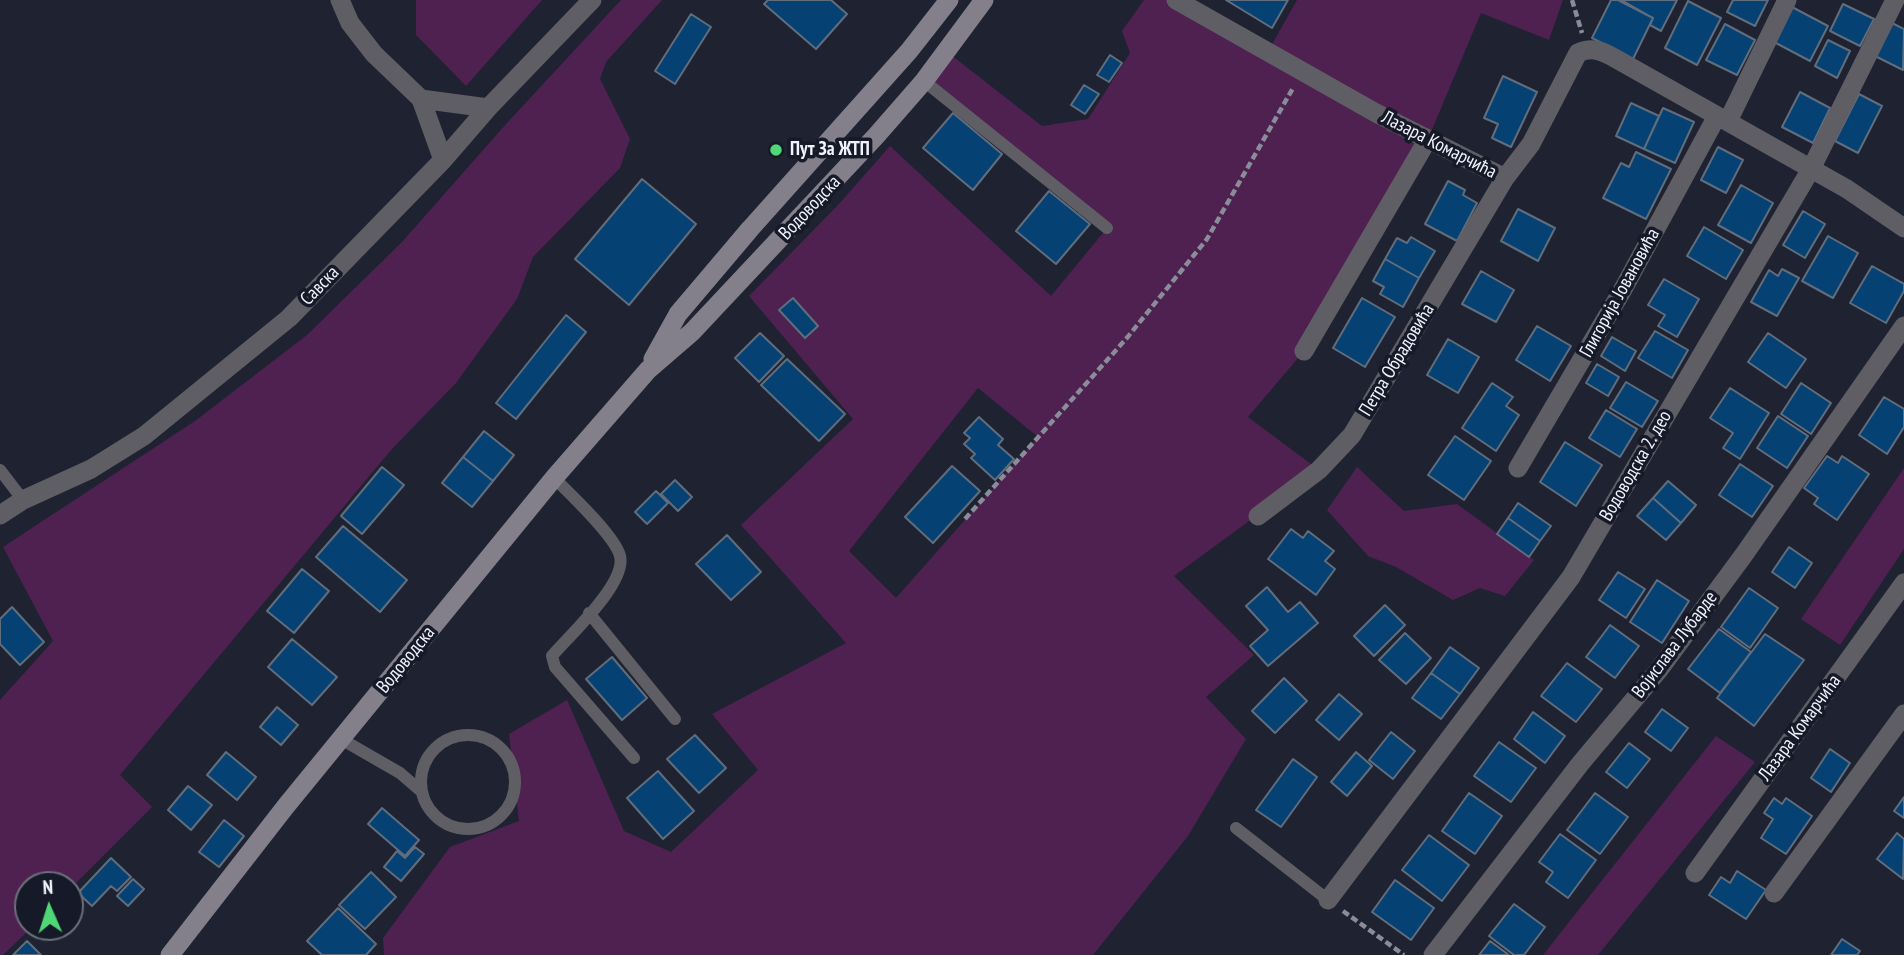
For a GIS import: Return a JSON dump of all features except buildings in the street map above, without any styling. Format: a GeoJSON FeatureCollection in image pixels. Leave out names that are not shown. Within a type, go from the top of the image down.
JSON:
{"type":"FeatureCollection","features":[{"type":"Feature","properties":{"kind":"main road","name":"Водоводска"},"geometry":{"type":"LineString","coordinates":[[648,370],[678,314],[909,51],[949,0]]}},
{"type":"Feature","properties":{"kind":"main road","name":"Водоводска"},"geometry":{"type":"LineString","coordinates":[[170,955],[341,739],[554,478],[648,370],[692,332],[825,192],[924,81],[984,0]]}},
{"type":"Feature","properties":{"kind":"street"},"geometry":{"type":"LineString","coordinates":[[340,0],[350,23],[374,54],[421,99],[443,160]]}},
{"type":"Feature","properties":{"kind":"street","name":"Савска"},"geometry":{"type":"LineString","coordinates":[[0,515],[23,500],[91,470],[144,436],[289,318],[443,160],[488,108],[592,0]]}},
{"type":"Feature","properties":{"kind":"street","name":"Лазара Комарчића"},"geometry":{"type":"LineString","coordinates":[[1176,0],[1302,72],[1505,178],[1531,144],[1578,53],[1587,49]]}},
{"type":"Feature","properties":{"kind":"street","name":"Глигорија Јовановића"},"geometry":{"type":"LineString","coordinates":[[1518,468],[1723,119],[1787,0]]}},
{"type":"Feature","properties":{"kind":"street","name":"Водоводска 2. део"},"geometry":{"type":"LineString","coordinates":[[1328,900],[1572,577],[1811,169],[1895,0]]}},
{"type":"Feature","properties":{"kind":"street"},"geometry":{"type":"LineString","coordinates":[[1587,49],[1598,49],[1847,189],[1904,228]]}},
{"type":"Feature","properties":{"kind":"street"},"geometry":{"type":"LineString","coordinates":[[421,99],[488,108]]}},
{"type":"Feature","properties":{"kind":"street"},"geometry":{"type":"LineString","coordinates":[[1304,351],[1428,139]]}},
{"type":"Feature","properties":{"kind":"street","name":"Петра Обрадовића"},"geometry":{"type":"LineString","coordinates":[[1258,516],[1319,470],[1352,435],[1505,178]]}},
{"type":"Feature","properties":{"kind":"street","name":"Војислава Лубарде"},"geometry":{"type":"LineString","coordinates":[[1433,955],[1580,764],[1658,671],[1904,326]]}},
{"type":"Feature","properties":{"kind":"street","name":"Лазара Комарчића"},"geometry":{"type":"LineString","coordinates":[[1695,873],[1904,583]]}},
{"type":"Feature","properties":{"kind":"street"},"geometry":{"type":"LineString","coordinates":[[1774,893],[1904,713]]}},
{"type":"Feature","properties":{"kind":"lane"},"geometry":{"type":"LineString","coordinates":[[924,81],[1107,228]]}},
{"type":"Feature","properties":{"kind":"lane"},"geometry":{"type":"LineString","coordinates":[[0,470],[23,500]]}},
{"type":"Feature","properties":{"kind":"lane"},"geometry":{"type":"LineString","coordinates":[[554,478],[615,544],[621,558],[619,574],[605,596],[552,656],[555,667],[634,758]]}},
{"type":"Feature","properties":{"kind":"lane"},"geometry":{"type":"LineString","coordinates":[[589,613],[675,719]]}},
{"type":"Feature","properties":{"kind":"lane"},"geometry":{"type":"LineString","coordinates":[[341,739],[400,773],[422,792],[428,806],[444,822],[465,829],[480,828],[494,822],[505,812],[513,798],[516,782],[513,766],[505,751],[493,741],[478,735],[461,735],[446,740],[433,750],[421,777],[422,792]]}},
{"type":"Feature","properties":{"kind":"lane"},"geometry":{"type":"LineString","coordinates":[[1236,828],[1328,900]]}},
{"type":"Feature","properties":{"kind":"path"},"geometry":{"type":"LineString","coordinates":[[1572,0],[1587,49]]}},
{"type":"Feature","properties":{"kind":"path"},"geometry":{"type":"LineString","coordinates":[[965,519],[1126,339],[1207,239],[1302,72]]}},
{"type":"Feature","properties":{"kind":"path"},"geometry":{"type":"LineString","coordinates":[[1328,900],[1404,955]]}},
{"type":"Feature","properties":{"kind":"shaded area"},"geometry":{"type":"Polygon","coordinates":[[[416,0],[542,0],[466,86],[416,35],[416,0]]]}},
{"type":"Feature","properties":{"kind":"shaded area"},"geometry":{"type":"Polygon","coordinates":[[[621,0],[662,0],[606,62],[600,79],[630,139],[620,168],[533,257],[517,299],[456,383],[391,450],[120,775],[152,807],[84,875],[84,871],[14,871],[14,941],[18,941],[0,955],[0,700],[53,641],[3,547],[195,421],[307,335],[402,242],[621,0]]]}},
{"type":"Feature","properties":{"kind":"shaded area"},"geometry":{"type":"Polygon","coordinates":[[[1144,0],[1177,0],[1267,53],[1297,0],[1563,0],[1549,40],[1481,13],[1428,139],[1304,351],[1248,417],[1319,470],[1174,576],[1254,655],[1206,697],[1246,739],[1188,836],[1093,955],[384,955],[383,938],[450,847],[519,821],[509,734],[567,700],[624,831],[671,852],[758,770],[712,714],[846,643],[741,525],[853,419],[749,296],[838,205],[890,146],[1051,296],[1107,228],[924,81],[946,51],[1042,126],[1088,119],[1130,53],[1122,31],[1144,0]],[[978,388],[849,551],[896,598],[1038,437],[978,388]]]}},
{"type":"Feature","properties":{"kind":"shaded area"},"geometry":{"type":"Polygon","coordinates":[[[1357,467],[1404,511],[1457,504],[1534,560],[1505,596],[1480,588],[1453,600],[1396,567],[1368,556],[1327,510],[1357,467]]]}},
{"type":"Feature","properties":{"kind":"shaded area"},"geometry":{"type":"Polygon","coordinates":[[[1904,468],[1904,549],[1840,645],[1801,619],[1904,468]]]}},
{"type":"Feature","properties":{"kind":"shaded area"},"geometry":{"type":"Polygon","coordinates":[[[1716,736],[1755,762],[1598,955],[1543,955],[1716,736]]]}},
{"type":"Feature","properties":{"kind":"place","name":"Пут За ЖТП"},"geometry":{"type":"Point","coordinates":[776,150]}}]}
